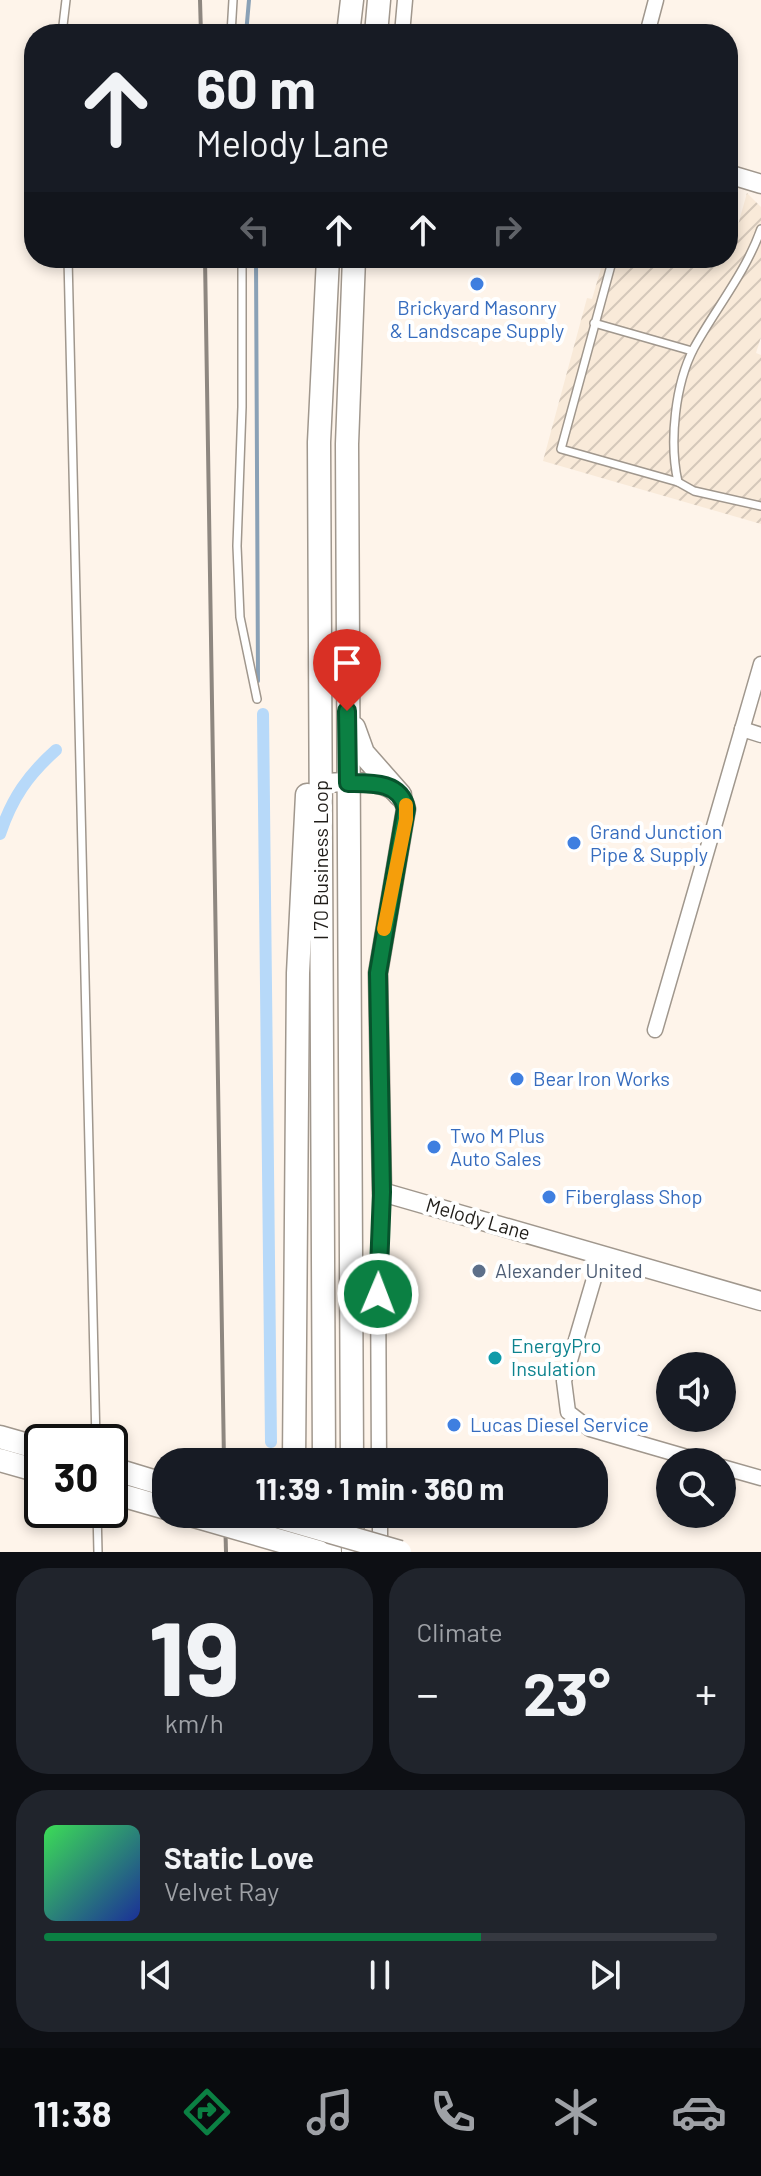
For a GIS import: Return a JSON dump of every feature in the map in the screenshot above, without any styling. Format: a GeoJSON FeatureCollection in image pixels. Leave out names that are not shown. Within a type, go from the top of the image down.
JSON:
{"type":"FeatureCollection","features":[{"type":"Feature","properties":{"kind":"main road"},"geometry":{"type":"LineString","coordinates":[[349,24],[352,0]]}},
{"type":"Feature","properties":{"kind":"main road"},"geometry":{"type":"LineString","coordinates":[[377,24],[379,0]]}},
{"type":"Feature","properties":{"kind":"main road","name":"I 70 Business Loop"},"geometry":{"type":"LineString","coordinates":[[324,1448],[319,442],[328,268]]}},
{"type":"Feature","properties":{"kind":"main road","name":"I 70 Business Loop"},"geometry":{"type":"LineString","coordinates":[[352,1448],[347,444],[354,268]]}},
{"type":"Feature","properties":{"kind":"main road"},"geometry":{"type":"LineString","coordinates":[[295,1448],[298,1318],[298,973],[302,866],[320,663]]}},
{"type":"Feature","properties":{"kind":"main road"},"geometry":{"type":"LineString","coordinates":[[347,687],[363,753],[400,795]]}},
{"type":"Feature","properties":{"kind":"main road"},"geometry":{"type":"LineString","coordinates":[[292,1448],[295,1438]]}},
{"type":"Feature","properties":{"kind":"main road"},"geometry":{"type":"LineString","coordinates":[[6,1450],[24,1461]]}},
{"type":"Feature","properties":{"kind":"main road"},"geometry":{"type":"LineString","coordinates":[[128,1473],[152,1481]]}},
{"type":"Feature","properties":{"kind":"main road"},"geometry":{"type":"LineString","coordinates":[[128,1497],[152,1504]]}},
{"type":"Feature","properties":{"kind":"main road"},"geometry":{"type":"LineString","coordinates":[[235,1528],[319,1552]]}},
{"type":"Feature","properties":{"kind":"main road"},"geometry":{"type":"LineString","coordinates":[[293,1528],[293,1545]]}},
{"type":"Feature","properties":{"kind":"main road"},"geometry":{"type":"LineString","coordinates":[[324,1528],[400,1552]]}},
{"type":"Feature","properties":{"kind":"main road"},"geometry":{"type":"LineString","coordinates":[[327,1528],[328,1552]]}},
{"type":"Feature","properties":{"kind":"main road"},"geometry":{"type":"LineString","coordinates":[[352,1528],[353,1552]]}},
{"type":"Feature","properties":{"kind":"street"},"geometry":{"type":"LineString","coordinates":[[403,24],[405,0]]}},
{"type":"Feature","properties":{"kind":"street"},"geometry":{"type":"LineString","coordinates":[[650,24],[656,0]]}},
{"type":"Feature","properties":{"kind":"street"},"geometry":{"type":"LineString","coordinates":[[738,177],[761,184]]}},
{"type":"Feature","properties":{"kind":"street"},"geometry":{"type":"LineString","coordinates":[[655,1030],[761,664]]}},
{"type":"Feature","properties":{"kind":"street"},"geometry":{"type":"LineString","coordinates":[[742,729],[761,735]]}},
{"type":"Feature","properties":{"kind":"street"},"geometry":{"type":"LineString","coordinates":[[321,783],[382,785],[400,795],[405,802],[406,819],[378,973],[382,1192],[378,1266],[379,1448]]}},
{"type":"Feature","properties":{"kind":"street","name":"Melody Lane"},"geometry":{"type":"LineString","coordinates":[[382,1192],[761,1301]]}},
{"type":"Feature","properties":{"kind":"street"},"geometry":{"type":"LineString","coordinates":[[601,1255],[564,1381],[568,1412],[590,1429],[656,1448]]}},
{"type":"Feature","properties":{"kind":"street"},"geometry":{"type":"LineString","coordinates":[[736,1471],[761,1478]]}},
{"type":"Feature","properties":{"kind":"street"},"geometry":{"type":"LineString","coordinates":[[380,1528],[380,1552]]}},
{"type":"Feature","properties":{"kind":"lane"},"geometry":{"type":"LineString","coordinates":[[63,24],[66,0]]}},
{"type":"Feature","properties":{"kind":"lane"},"geometry":{"type":"LineString","coordinates":[[232,24],[233,0]]}},
{"type":"Feature","properties":{"kind":"lane"},"geometry":{"type":"LineString","coordinates":[[678,482],[674,441],[679,398],[692,351],[745,266],[761,229]]}},
{"type":"Feature","properties":{"kind":"lane"},"geometry":{"type":"LineString","coordinates":[[68,268],[96,1424]]}},
{"type":"Feature","properties":{"kind":"lane"},"geometry":{"type":"LineString","coordinates":[[242,268],[242,407],[237,546],[240,617],[257,699]]}},
{"type":"Feature","properties":{"kind":"lane"},"geometry":{"type":"LineString","coordinates":[[610,268],[561,449],[678,482],[694,491],[761,506]]}},
{"type":"Feature","properties":{"kind":"lane"},"geometry":{"type":"LineString","coordinates":[[594,323],[692,351]]}},
{"type":"Feature","properties":{"kind":"lane"},"geometry":{"type":"LineString","coordinates":[[97,1528],[98,1552]]}},
{"type":"Feature","properties":{"kind":"shaded area"},"geometry":{"type":"Polygon","coordinates":[[[747,193],[761,207],[761,337],[756,353],[761,355],[761,524],[543,461],[587,298],[592,299],[601,268],[738,268],[738,225],[747,193]]]}},
{"type":"Feature","properties":{"kind":"waterway"},"geometry":{"type":"LineString","coordinates":[[247,24],[249,0]]}},
{"type":"Feature","properties":{"kind":"waterway"},"geometry":{"type":"LineString","coordinates":[[256,268],[258,681]]}},
{"type":"Feature","properties":{"kind":"waterway"},"geometry":{"type":"LineString","coordinates":[[263,714],[271,1442]]}},
{"type":"Feature","properties":{"kind":"waterway"},"geometry":{"type":"LineString","coordinates":[[0,834],[22,788],[56,750]]}},
{"type":"Feature","properties":{"kind":"railway"},"geometry":{"type":"LineString","coordinates":[[200,0],[201,24]]}},
{"type":"Feature","properties":{"kind":"railway"},"geometry":{"type":"LineString","coordinates":[[205,268],[224,1448]]}},
{"type":"Feature","properties":{"kind":"railway"},"geometry":{"type":"LineString","coordinates":[[225,1528],[226,1552]]}},
{"type":"Feature","properties":{"kind":"slow traffic"},"geometry":{"type":"LineString","coordinates":[[384,929],[406,819],[406,805]]}},
{"type":"Feature","properties":{"kind":"place","name":"Brickyard Masonry & Landscape Supply"},"geometry":{"type":"Point","coordinates":[477,284]}},
{"type":"Feature","properties":{"kind":"place","name":"Grand Junction Pipe & Supply"},"geometry":{"type":"Point","coordinates":[574,843]}},
{"type":"Feature","properties":{"kind":"place","name":"Bear Iron Works"},"geometry":{"type":"Point","coordinates":[517,1079]}},
{"type":"Feature","properties":{"kind":"place","name":"Two M Plus Auto Sales"},"geometry":{"type":"Point","coordinates":[434,1147]}},
{"type":"Feature","properties":{"kind":"place","name":"Fiberglass Shop"},"geometry":{"type":"Point","coordinates":[549,1197]}},
{"type":"Feature","properties":{"kind":"place","name":"Alexander United"},"geometry":{"type":"Point","coordinates":[479,1271]}},
{"type":"Feature","properties":{"kind":"place","name":"EnergyPro Insulation"},"geometry":{"type":"Point","coordinates":[495,1358]}},
{"type":"Feature","properties":{"kind":"place","name":"Lucas Diesel Service"},"geometry":{"type":"Point","coordinates":[454,1425]}},
{"type":"Feature","properties":{"kind":"route"},"geometry":{"type":"LineString","coordinates":[[347,711],[348,783],[370,783],[392,788],[405,802],[406,809],[378,973],[382,1192],[378,1294]]}}]}
